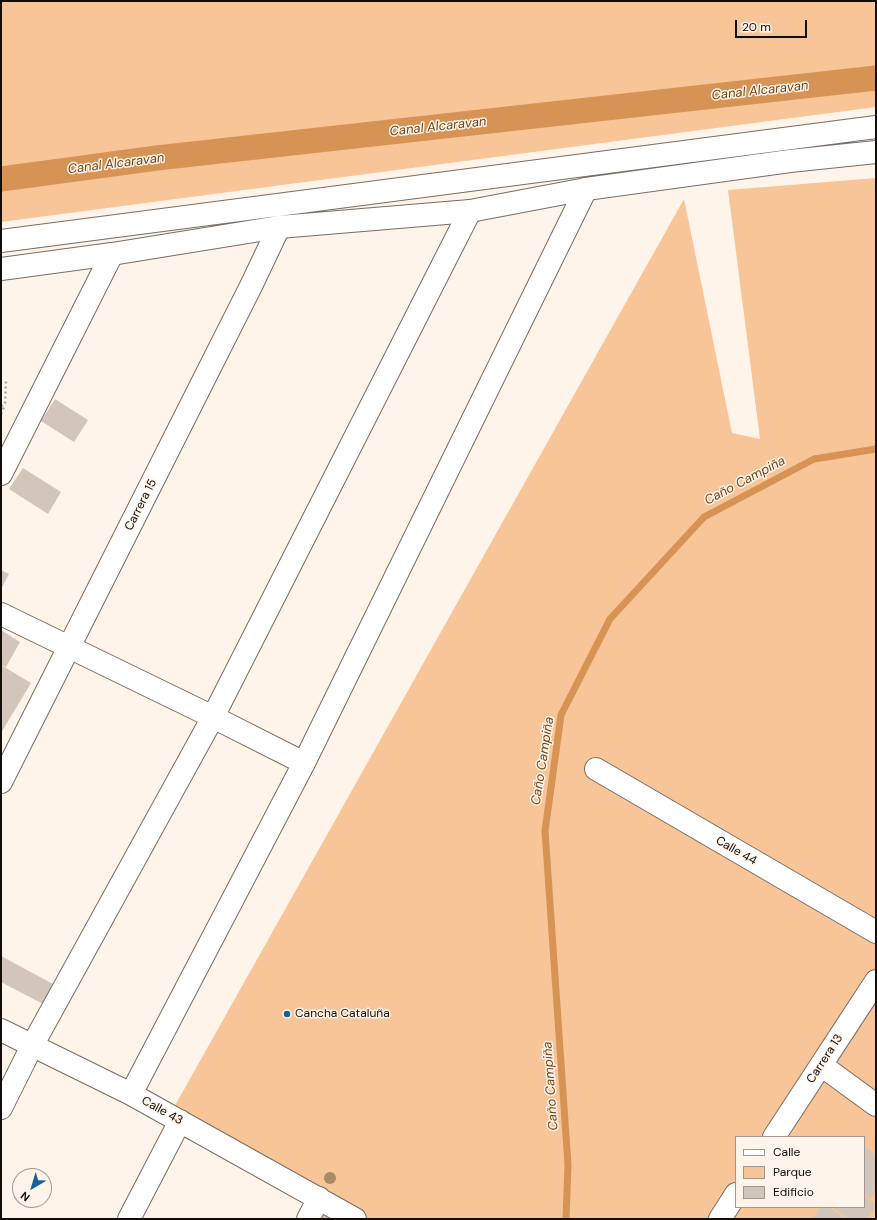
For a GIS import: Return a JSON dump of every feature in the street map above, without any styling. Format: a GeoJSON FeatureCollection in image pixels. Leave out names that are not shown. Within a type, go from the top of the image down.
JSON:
{"type":"FeatureCollection","features":[{"type":"Feature","properties":{"kind":"street"},"geometry":{"type":"LineString","coordinates":[[1,241],[876,127]]}},
{"type":"Feature","properties":{"kind":"street"},"geometry":{"type":"LineString","coordinates":[[1,269],[112,254],[279,226],[470,211],[586,189],[790,161],[876,152]]}},
{"type":"Feature","properties":{"kind":"street"},"geometry":{"type":"LineString","coordinates":[[131,1094],[304,763],[586,189]]}},
{"type":"Feature","properties":{"kind":"street"},"geometry":{"type":"LineString","coordinates":[[1,1108],[32,1046],[213,716],[470,211]]}},
{"type":"Feature","properties":{"kind":"street","name":"Carrera 15"},"geometry":{"type":"LineString","coordinates":[[1,782],[7,755],[69,648],[279,226]]}},
{"type":"Feature","properties":{"kind":"street"},"geometry":{"type":"LineString","coordinates":[[1,474],[112,254]]}},
{"type":"Feature","properties":{"kind":"street"},"geometry":{"type":"LineString","coordinates":[[1,614],[213,716],[304,763]]}},
{"type":"Feature","properties":{"kind":"street","name":"Calle 44"},"geometry":{"type":"LineString","coordinates":[[596,769],[876,932]]}},
{"type":"Feature","properties":{"kind":"street","name":"Carrera 13"},"geometry":{"type":"LineString","coordinates":[[775,1136],[876,981]]}},
{"type":"Feature","properties":{"kind":"street","name":"Calle 43"},"geometry":{"type":"LineString","coordinates":[[1,1030],[131,1094],[355,1219]]}},
{"type":"Feature","properties":{"kind":"street"},"geometry":{"type":"LineString","coordinates":[[821,1065],[876,1105]]}},
{"type":"Feature","properties":{"kind":"street"},"geometry":{"type":"LineString","coordinates":[[129,1219],[180,1121]]}},
{"type":"Feature","properties":{"kind":"street"},"geometry":{"type":"LineString","coordinates":[[720,1219],[735,1196]]}},
{"type":"Feature","properties":{"kind":"street"},"geometry":{"type":"LineString","coordinates":[[308,1219],[319,1198]]}},
{"type":"Feature","properties":{"kind":"path"},"geometry":{"type":"LineString","coordinates":[[1,414],[5,404],[6,381]]}},
{"type":"Feature","properties":{"kind":"path"},"geometry":{"type":"LineString","coordinates":[[1,406],[5,404]]}},
{"type":"Feature","properties":{"kind":"green space"},"geometry":{"type":"Polygon","coordinates":[[[1,1],[876,1],[876,107],[1,222],[1,1]]]}},
{"type":"Feature","properties":{"kind":"green space"},"geometry":{"type":"Polygon","coordinates":[[[876,178],[876,1219],[313,1219],[326,1194],[173,1109],[684,199],[732,433],[760,439],[728,190],[876,178]]]}},
{"type":"Feature","properties":{"kind":"building"},"geometry":{"type":"Polygon","coordinates":[[[55,399],[88,420],[74,442],[41,421],[55,399]]]}},
{"type":"Feature","properties":{"kind":"building"},"geometry":{"type":"Polygon","coordinates":[[[23,468],[61,492],[48,514],[9,489],[23,468]]]}},
{"type":"Feature","properties":{"kind":"building"},"geometry":{"type":"Polygon","coordinates":[[[1,570],[9,574],[1,589],[1,570]]]}},
{"type":"Feature","properties":{"kind":"building"},"geometry":{"type":"Polygon","coordinates":[[[1,630],[20,642],[6,667],[1,665],[1,630]]]}},
{"type":"Feature","properties":{"kind":"building"},"geometry":{"type":"Polygon","coordinates":[[[1,665],[31,683],[1,733],[1,665]]]}},
{"type":"Feature","properties":{"kind":"building"},"geometry":{"type":"Polygon","coordinates":[[[1,956],[53,984],[43,1004],[1,982],[1,956]]]}},
{"type":"Feature","properties":{"kind":"building"},"geometry":{"type":"Polygon","coordinates":[[[865,1147],[876,1155],[876,1190],[870,1199],[865,1195],[865,1147]]]}},
{"type":"Feature","properties":{"kind":"building"},"geometry":{"type":"Polygon","coordinates":[[[865,1197],[876,1205],[867,1219],[849,1219],[833,1208],[865,1208],[865,1197]]]}},
{"type":"Feature","properties":{"kind":"building"},"geometry":{"type":"Polygon","coordinates":[[[820,1208],[830,1208],[846,1219],[812,1219],[820,1208]]]}},
{"type":"Feature","properties":{"kind":"waterway","name":"Canal Alcaravan"},"geometry":{"type":"LineString","coordinates":[[1,179],[157,158],[876,78]]}},
{"type":"Feature","properties":{"kind":"waterway","name":"Caño Campiña"},"geometry":{"type":"LineString","coordinates":[[566,1219],[568,1165],[545,831],[561,715],[610,619],[704,517],[814,459],[876,449]]}},
{"type":"Feature","properties":{"kind":"place","name":"Cancha Cataluña"},"geometry":{"type":"Point","coordinates":[287,1014]}}]}
